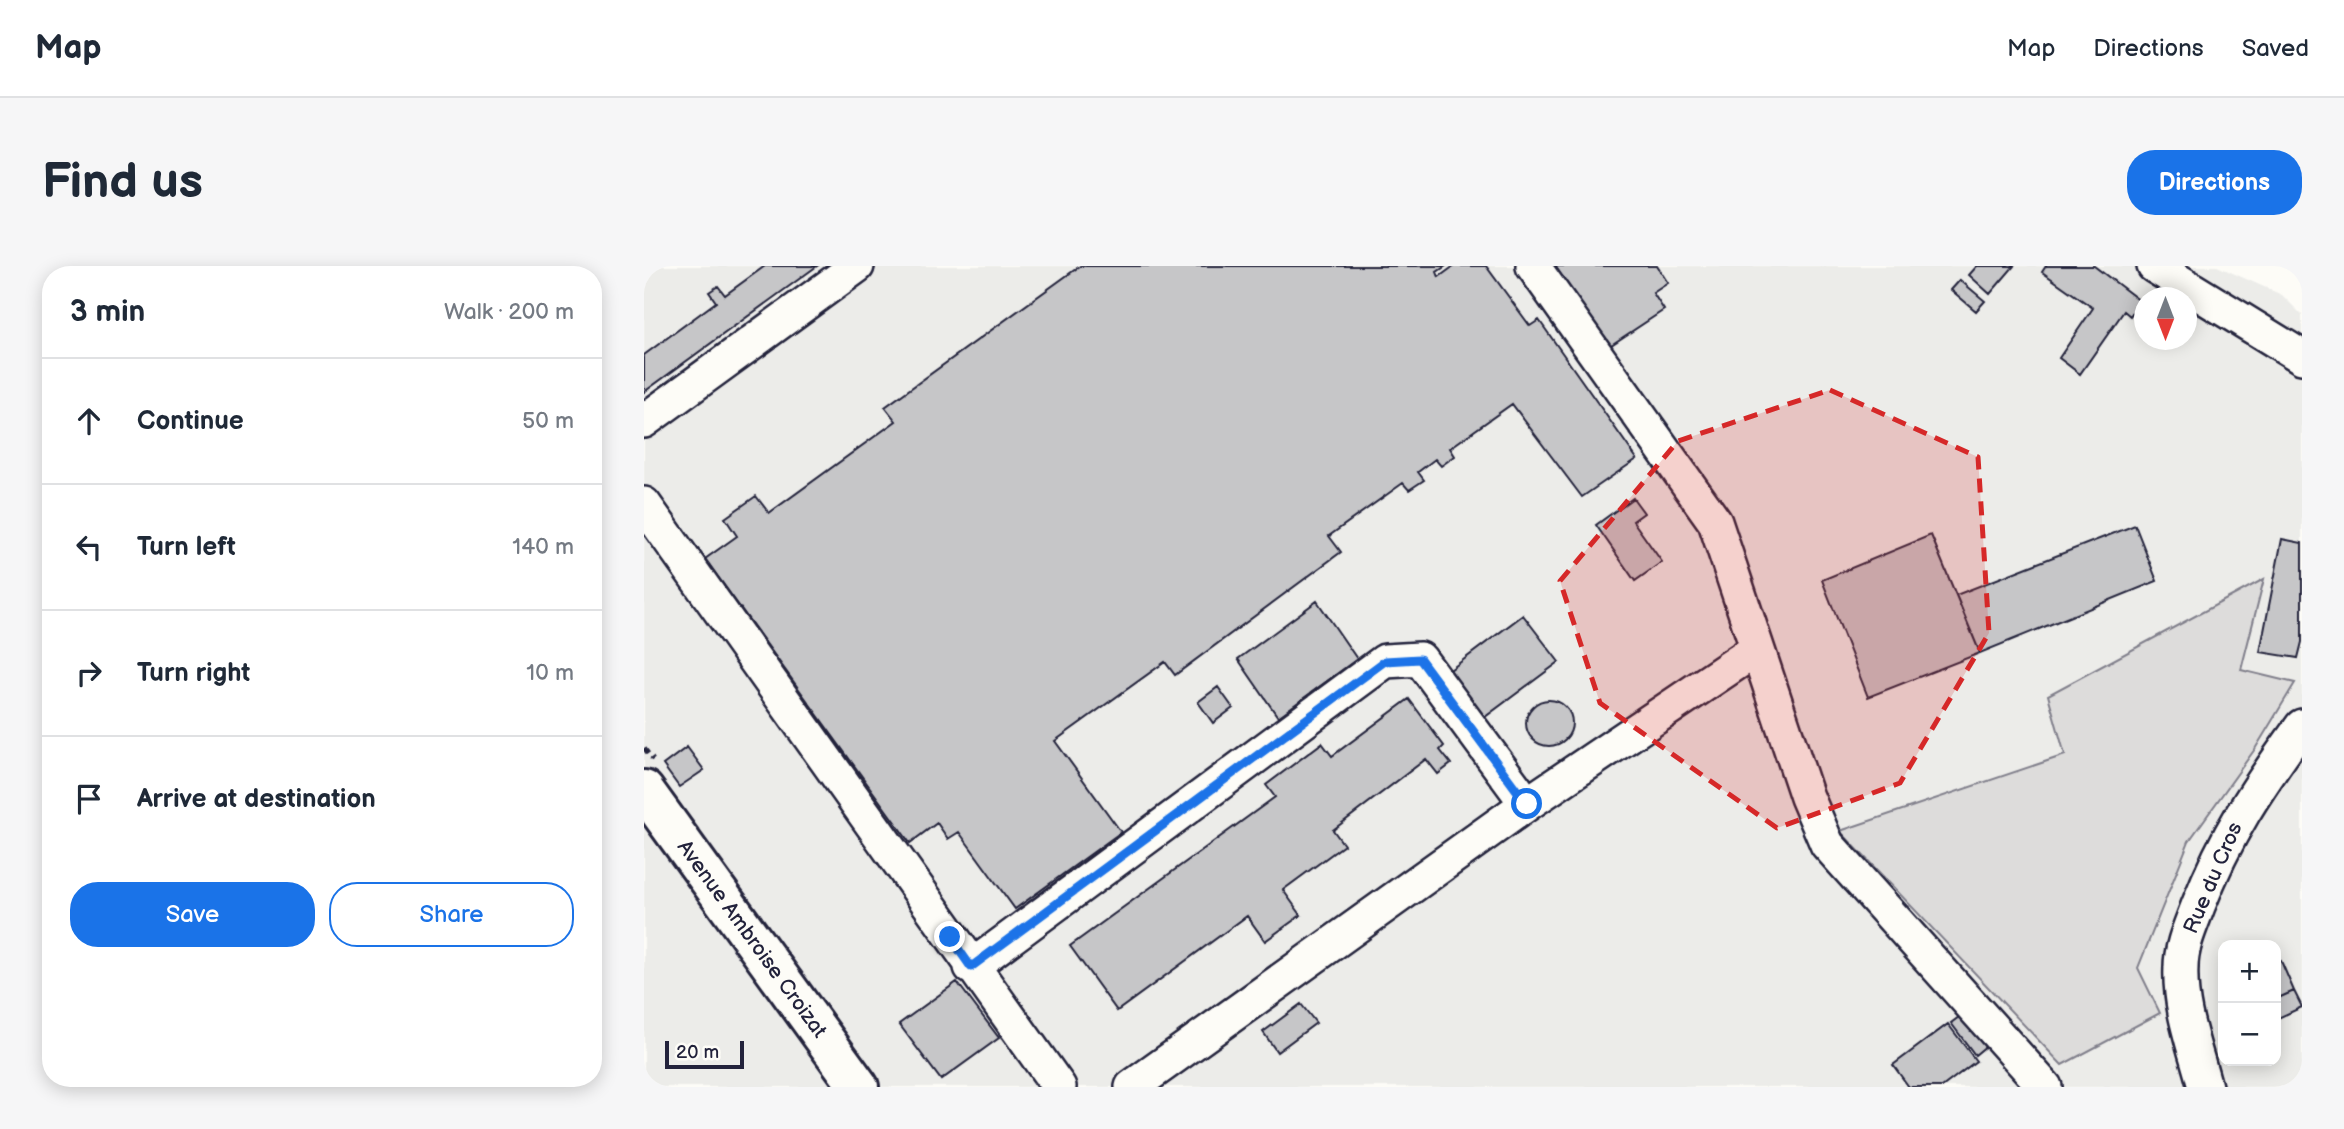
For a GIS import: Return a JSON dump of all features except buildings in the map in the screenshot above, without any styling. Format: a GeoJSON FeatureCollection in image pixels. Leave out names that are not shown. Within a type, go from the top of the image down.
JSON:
{"type":"FeatureCollection","features":[{"type":"Feature","properties":{"kind":"main road","name":"Avenue Ambroise Croizat"},"geometry":{"type":"LineString","coordinates":[[644,790],[859,1087]]}},
{"type":"Feature","properties":{"kind":"street"},"geometry":{"type":"LineString","coordinates":[[644,421],[857,266]]}},
{"type":"Feature","properties":{"kind":"street"},"geometry":{"type":"LineString","coordinates":[[1533,266],[1715,522],[1807,797],[1827,844],[2045,1087]]}},
{"type":"Feature","properties":{"kind":"street"},"geometry":{"type":"LineString","coordinates":[[2154,266],[2302,356]]}},
{"type":"Feature","properties":{"kind":"street"},"geometry":{"type":"LineString","coordinates":[[644,504],[971,967],[1059,1087]]}},
{"type":"Feature","properties":{"kind":"street"},"geometry":{"type":"LineString","coordinates":[[1132,1087],[1527,804],[1757,649]]}},
{"type":"Feature","properties":{"kind":"street"},"geometry":{"type":"LineString","coordinates":[[971,967],[1385,661],[1420,659],[1527,804]]}},
{"type":"Feature","properties":{"kind":"street","name":"Rue du Cros"},"geometry":{"type":"LineString","coordinates":[[2205,1087],[2184,1010],[2181,966],[2187,934],[2216,860],[2249,798],[2302,726]]}},
{"type":"Feature","properties":{"kind":"highlighted area"},"geometry":{"type":"Polygon","coordinates":[[[1830,390],[1978,457],[1989,633],[1900,783],[1777,828],[1600,703],[1560,581],[1678,441],[1830,390]]]}},
{"type":"Feature","properties":{"kind":"shaded area"},"geometry":{"type":"Polygon","coordinates":[[[644,266],[2217,266],[2282,295],[2302,315],[2302,1087],[644,1087],[644,266]]]}},
{"type":"Feature","properties":{"kind":"shaded area"},"geometry":{"type":"Polygon","coordinates":[[[2264,579],[2241,670],[2295,683],[2255,749],[2189,841],[2138,968],[2160,1013],[2062,1065],[1840,831],[2065,755],[2048,695],[2264,579]]]}},
{"type":"Feature","properties":{"kind":"route"},"geometry":{"type":"LineString","coordinates":[[950,937],[971,967],[1385,661],[1420,659],[1527,804]]}}]}
